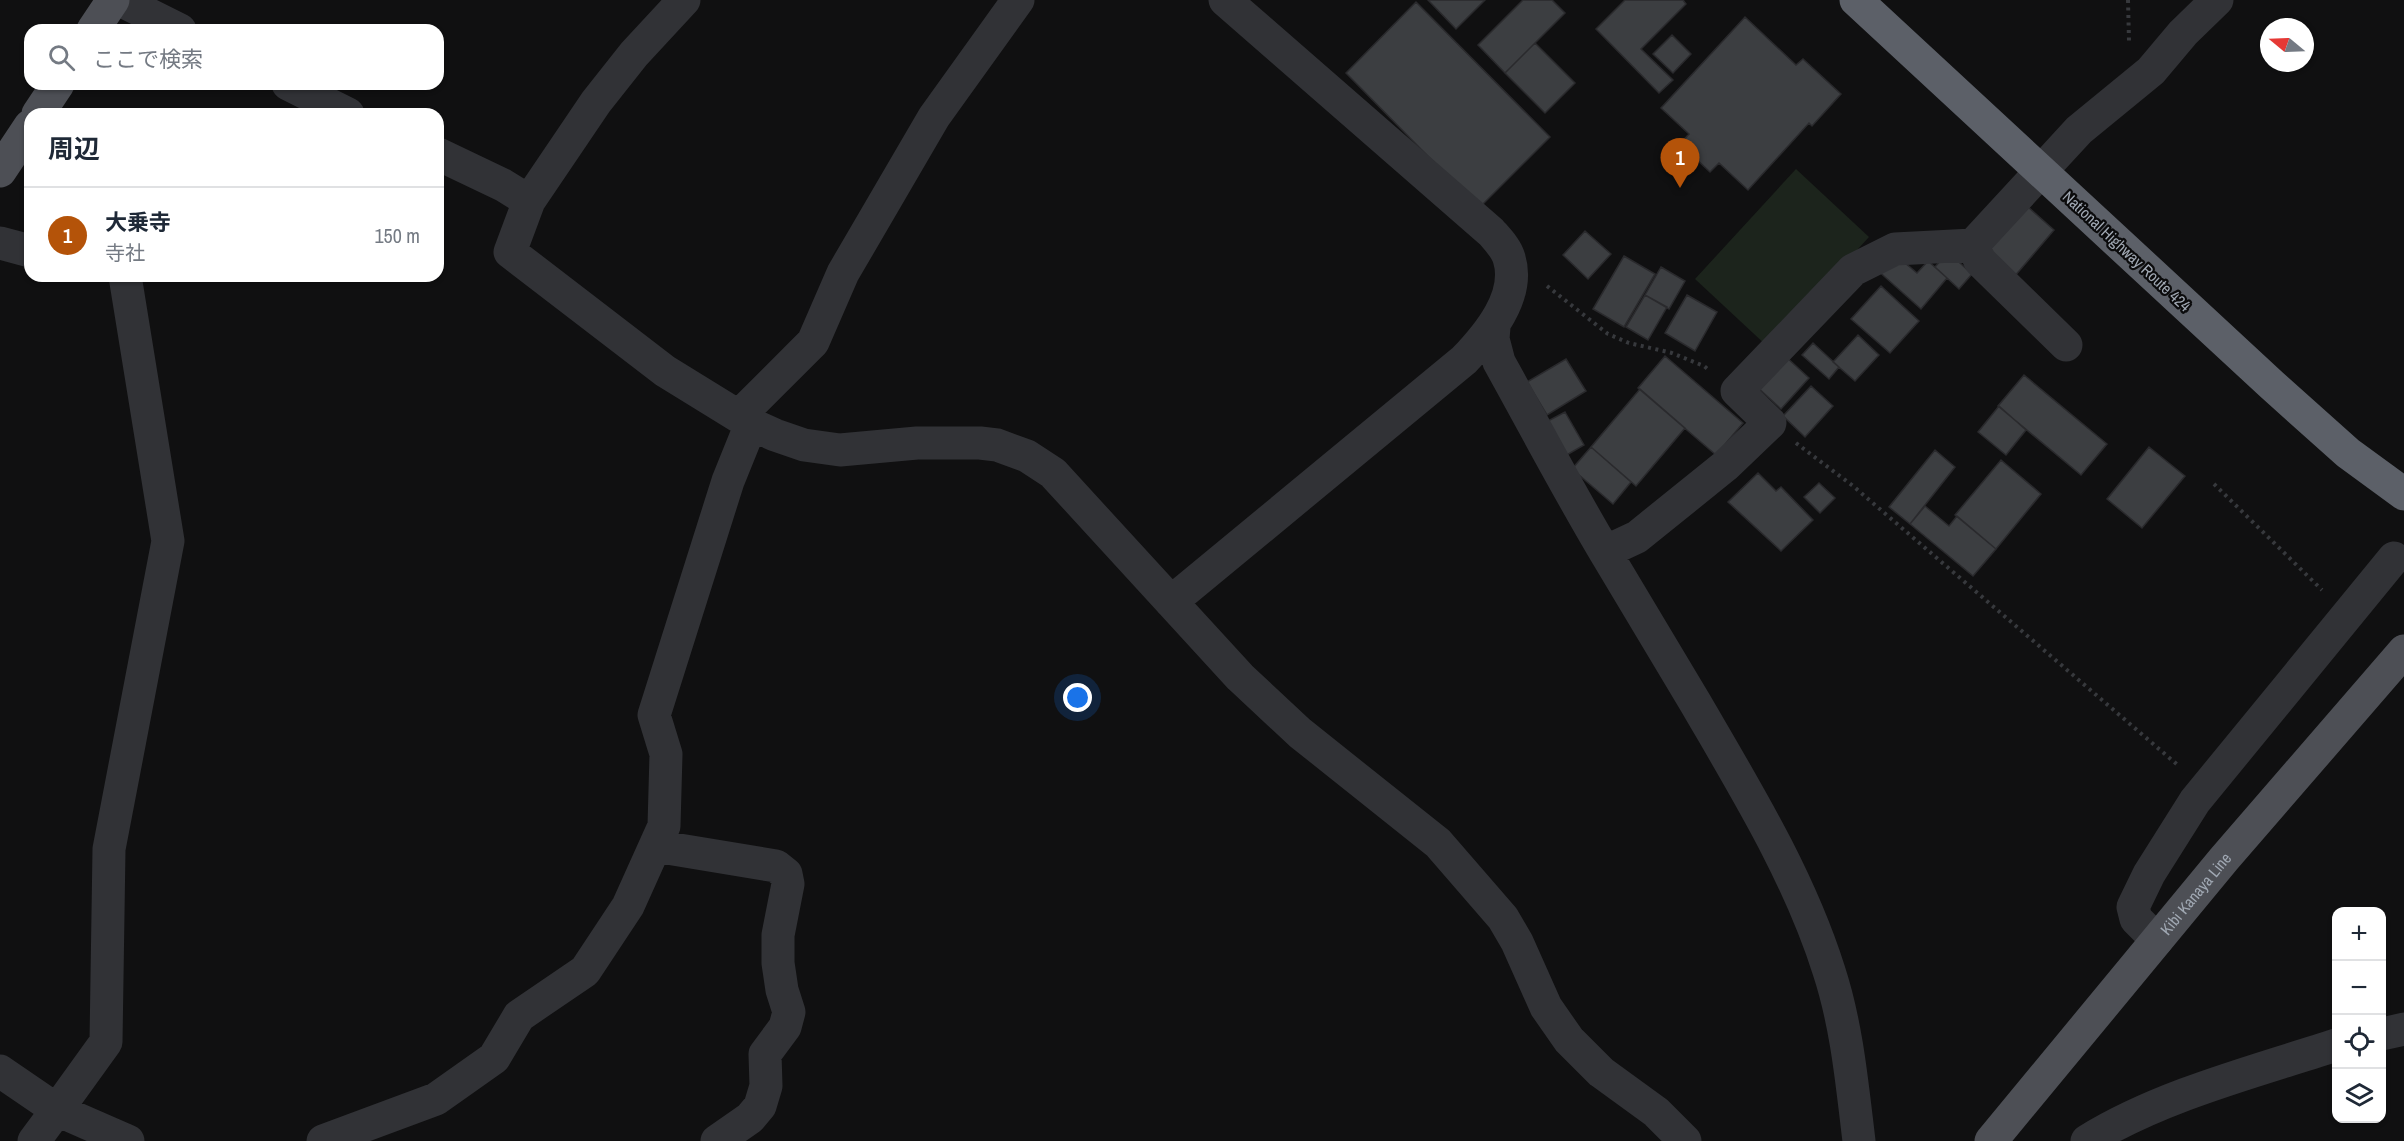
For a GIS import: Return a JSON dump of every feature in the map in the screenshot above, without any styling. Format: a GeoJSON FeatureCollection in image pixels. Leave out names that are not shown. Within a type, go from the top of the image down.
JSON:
{"type":"FeatureCollection","features":[{"type":"Feature","properties":{"kind":"highway","name":"National Highway Route 424"},"geometry":{"type":"LineString","coordinates":[[1856,0],[2348,453],[2404,494]]}},
{"type":"Feature","properties":{"kind":"main road"},"geometry":{"type":"LineString","coordinates":[[97,24],[113,0]]}},
{"type":"Feature","properties":{"kind":"main road"},"geometry":{"type":"LineString","coordinates":[[42,108],[54,90]]}},
{"type":"Feature","properties":{"kind":"main road"},"geometry":{"type":"LineString","coordinates":[[0,171],[24,135]]}},
{"type":"Feature","properties":{"kind":"main road","name":"Kibi Kanaya Line"},"geometry":{"type":"LineString","coordinates":[[1991,1141],[2157,940],[2404,651]]}},
{"type":"Feature","properties":{"kind":"street"},"geometry":{"type":"LineString","coordinates":[[120,0],[168,24]]}},
{"type":"Feature","properties":{"kind":"street"},"geometry":{"type":"LineString","coordinates":[[684,0],[634,54],[596,102],[529,201],[510,252],[665,371],[745,420],[775,435],[804,445],[840,450],[891,444],[980,443],[1014,450],[1053,473],[1088,508],[1240,677],[1300,733],[1437,843],[1503,918],[1517,942],[1546,1007],[1569,1040],[1601,1072],[1656,1113],[1685,1141]]}},
{"type":"Feature","properties":{"kind":"street"},"geometry":{"type":"LineString","coordinates":[[323,1141],[436,1099],[494,1058],[519,1016],[585,971],[628,906],[664,826],[666,754],[654,715],[745,420],[813,342],[843,273],[934,117],[1017,0]]}},
{"type":"Feature","properties":{"kind":"street"},"geometry":{"type":"LineString","coordinates":[[1605,552],[1637,537],[1725,466],[1770,423],[1737,391],[1853,270],[1895,249],[1973,245],[2079,130],[2151,71],[2183,33],[2217,0]]}},
{"type":"Feature","properties":{"kind":"street"},"geometry":{"type":"LineString","coordinates":[[1239,5],[1491,232],[1503,246],[1509,259],[1511,279],[1505,304],[1494,327],[1492,339],[1499,362],[1605,552],[1648,621],[1752,800],[1784,860],[1829,972],[1842,1022],[1859,1141]]}},
{"type":"Feature","properties":{"kind":"street"},"geometry":{"type":"LineString","coordinates":[[300,90],[336,108]]}},
{"type":"Feature","properties":{"kind":"street"},"geometry":{"type":"LineString","coordinates":[[444,157],[510,188],[529,201]]}},
{"type":"Feature","properties":{"kind":"street"},"geometry":{"type":"LineString","coordinates":[[0,243],[24,249]]}},
{"type":"Feature","properties":{"kind":"street"},"geometry":{"type":"LineString","coordinates":[[1973,245],[1980,261],[2067,345]]}},
{"type":"Feature","properties":{"kind":"street"},"geometry":{"type":"LineString","coordinates":[[34,1141],[106,1042],[109,849],[168,541],[126,282]]}},
{"type":"Feature","properties":{"kind":"street"},"geometry":{"type":"LineString","coordinates":[[1171,602],[1438,383],[1464,360],[1494,327]]}},
{"type":"Feature","properties":{"kind":"street"},"geometry":{"type":"LineString","coordinates":[[2157,940],[2136,919],[2133,907],[2149,874],[2205,789],[2394,558]]}},
{"type":"Feature","properties":{"kind":"street"},"geometry":{"type":"LineString","coordinates":[[656,846],[777,866],[786,874],[788,884],[778,935],[782,990],[789,1012],[785,1027],[765,1054],[766,1086],[760,1106],[750,1118],[717,1141]]}},
{"type":"Feature","properties":{"kind":"street"},"geometry":{"type":"LineString","coordinates":[[2386,1033],[2404,1029]]}},
{"type":"Feature","properties":{"kind":"street"},"geometry":{"type":"LineString","coordinates":[[2087,1141],[2155,1106],[2332,1047]]}},
{"type":"Feature","properties":{"kind":"street"},"geometry":{"type":"LineString","coordinates":[[0,1071],[57,1110],[128,1141]]}},
{"type":"Feature","properties":{"kind":"path"},"geometry":{"type":"LineString","coordinates":[[1511,269],[1545,285],[1578,308],[1608,334],[1629,343],[1672,353],[1704,366],[1737,391]]}},
{"type":"Feature","properties":{"kind":"path"},"geometry":{"type":"LineString","coordinates":[[1770,423],[1853,486],[2205,789]]}},
{"type":"Feature","properties":{"kind":"path"},"geometry":{"type":"LineString","coordinates":[[2214,484],[2348,615]]}},
{"type":"Feature","properties":{"kind":"shaded area"},"geometry":{"type":"Polygon","coordinates":[[[1796,169],[1869,237],[1768,347],[1695,279],[1796,169]]]}},
{"type":"Feature","properties":{"kind":"building"},"geometry":{"type":"Polygon","coordinates":[[[1428,0],[1485,0],[1456,29],[1428,0]]]}},
{"type":"Feature","properties":{"kind":"building"},"geometry":{"type":"Polygon","coordinates":[[[1523,0],[1552,0],[1565,13],[1505,73],[1478,45],[1523,0]]]}},
{"type":"Feature","properties":{"kind":"building"},"geometry":{"type":"Polygon","coordinates":[[[1625,0],[1683,0],[1686,4],[1641,49],[1673,80],[1659,93],[1596,29],[1625,0]]]}},
{"type":"Feature","properties":{"kind":"building"},"geometry":{"type":"Polygon","coordinates":[[[1416,2],[1550,137],[1479,208],[1346,73],[1416,2]]]}},
{"type":"Feature","properties":{"kind":"building"},"geometry":{"type":"Polygon","coordinates":[[[1745,17],[1796,65],[1803,59],[1841,94],[1812,126],[1809,123],[1748,190],[1719,163],[1710,172],[1680,144],[1689,134],[1661,108],[1745,17]]]}},
{"type":"Feature","properties":{"kind":"building"},"geometry":{"type":"Polygon","coordinates":[[[1672,35],[1691,54],[1673,73],[1653,54],[1672,35]]]}},
{"type":"Feature","properties":{"kind":"building"},"geometry":{"type":"Polygon","coordinates":[[[1535,43],[1575,83],[1545,113],[1505,73],[1535,43]]]}},
{"type":"Feature","properties":{"kind":"building"},"geometry":{"type":"Polygon","coordinates":[[[2018,198],[2054,230],[2014,277],[1977,245],[2018,198]]]}},
{"type":"Feature","properties":{"kind":"building"},"geometry":{"type":"Polygon","coordinates":[[[1585,231],[1611,254],[1588,279],[1563,255],[1585,231]]]}},
{"type":"Feature","properties":{"kind":"building"},"geometry":{"type":"Polygon","coordinates":[[[1891,251],[1917,273],[1928,261],[1947,278],[1921,309],[1876,269],[1891,251]]]}},
{"type":"Feature","properties":{"kind":"building"},"geometry":{"type":"Polygon","coordinates":[[[1948,252],[1972,274],[1959,289],[1935,267],[1948,252]]]}},
{"type":"Feature","properties":{"kind":"building"},"geometry":{"type":"Polygon","coordinates":[[[1624,256],[1655,274],[1624,327],[1593,309],[1624,256]]]}},
{"type":"Feature","properties":{"kind":"building"},"geometry":{"type":"Polygon","coordinates":[[[1661,267],[1685,281],[1669,309],[1645,295],[1661,267]]]}},
{"type":"Feature","properties":{"kind":"building"},"geometry":{"type":"Polygon","coordinates":[[[1881,286],[1919,321],[1890,353],[1851,319],[1881,286]]]}},
{"type":"Feature","properties":{"kind":"building"},"geometry":{"type":"Polygon","coordinates":[[[1645,295],[1667,307],[1648,340],[1626,327],[1645,295]]]}},
{"type":"Feature","properties":{"kind":"building"},"geometry":{"type":"Polygon","coordinates":[[[1687,295],[1717,312],[1695,351],[1665,333],[1687,295]]]}},
{"type":"Feature","properties":{"kind":"building"},"geometry":{"type":"Polygon","coordinates":[[[1858,335],[1879,355],[1855,381],[1833,362],[1858,335]]]}},
{"type":"Feature","properties":{"kind":"building"},"geometry":{"type":"Polygon","coordinates":[[[1813,343],[1839,367],[1829,379],[1802,355],[1813,343]]]}},
{"type":"Feature","properties":{"kind":"building"},"geometry":{"type":"Polygon","coordinates":[[[1784,355],[1809,378],[1781,409],[1756,386],[1784,355]]]}},
{"type":"Feature","properties":{"kind":"building"},"geometry":{"type":"Polygon","coordinates":[[[1665,356],[1743,423],[1716,455],[1638,388],[1665,356]]]}},
{"type":"Feature","properties":{"kind":"building"},"geometry":{"type":"Polygon","coordinates":[[[1566,359],[1586,391],[1547,415],[1527,382],[1566,359]]]}},
{"type":"Feature","properties":{"kind":"building"},"geometry":{"type":"Polygon","coordinates":[[[2024,375],[2107,444],[2081,475],[1998,406],[2024,375]]]}},
{"type":"Feature","properties":{"kind":"building"},"geometry":{"type":"Polygon","coordinates":[[[1811,386],[1833,406],[1805,437],[1783,416],[1811,386]]]}},
{"type":"Feature","properties":{"kind":"building"},"geometry":{"type":"Polygon","coordinates":[[[1640,389],[1685,428],[1636,486],[1591,447],[1640,389]]]}},
{"type":"Feature","properties":{"kind":"building"},"geometry":{"type":"Polygon","coordinates":[[[1999,406],[2026,430],[2006,455],[1978,432],[1999,406]]]}},
{"type":"Feature","properties":{"kind":"building"},"geometry":{"type":"Polygon","coordinates":[[[1565,412],[1584,445],[1565,456],[1546,422],[1565,412]]]}},
{"type":"Feature","properties":{"kind":"building"},"geometry":{"type":"Polygon","coordinates":[[[1591,447],[1631,482],[1613,504],[1572,469],[1591,447]]]}},
{"type":"Feature","properties":{"kind":"building"},"geometry":{"type":"Polygon","coordinates":[[[2149,447],[2185,476],[2142,528],[2107,499],[2149,447]]]}},
{"type":"Feature","properties":{"kind":"building"},"geometry":{"type":"Polygon","coordinates":[[[1935,450],[1955,467],[1910,524],[1889,507],[1935,450]]]}},
{"type":"Feature","properties":{"kind":"building"},"geometry":{"type":"Polygon","coordinates":[[[2001,460],[2041,494],[1996,549],[1955,515],[2001,460]]]}},
{"type":"Feature","properties":{"kind":"building"},"geometry":{"type":"Polygon","coordinates":[[[1758,473],[1776,491],[1781,487],[1813,520],[1781,551],[1728,502],[1758,473]]]}},
{"type":"Feature","properties":{"kind":"building"},"geometry":{"type":"Polygon","coordinates":[[[1819,483],[1835,498],[1820,513],[1804,497],[1819,483]]]}},
{"type":"Feature","properties":{"kind":"building"},"geometry":{"type":"Polygon","coordinates":[[[1925,506],[1949,526],[1957,516],[1996,549],[1973,576],[1910,524],[1925,506]]]}},
{"type":"Feature","properties":{"kind":"place","name":"大乗寺"},"geometry":{"type":"Point","coordinates":[1680,188]}}]}
